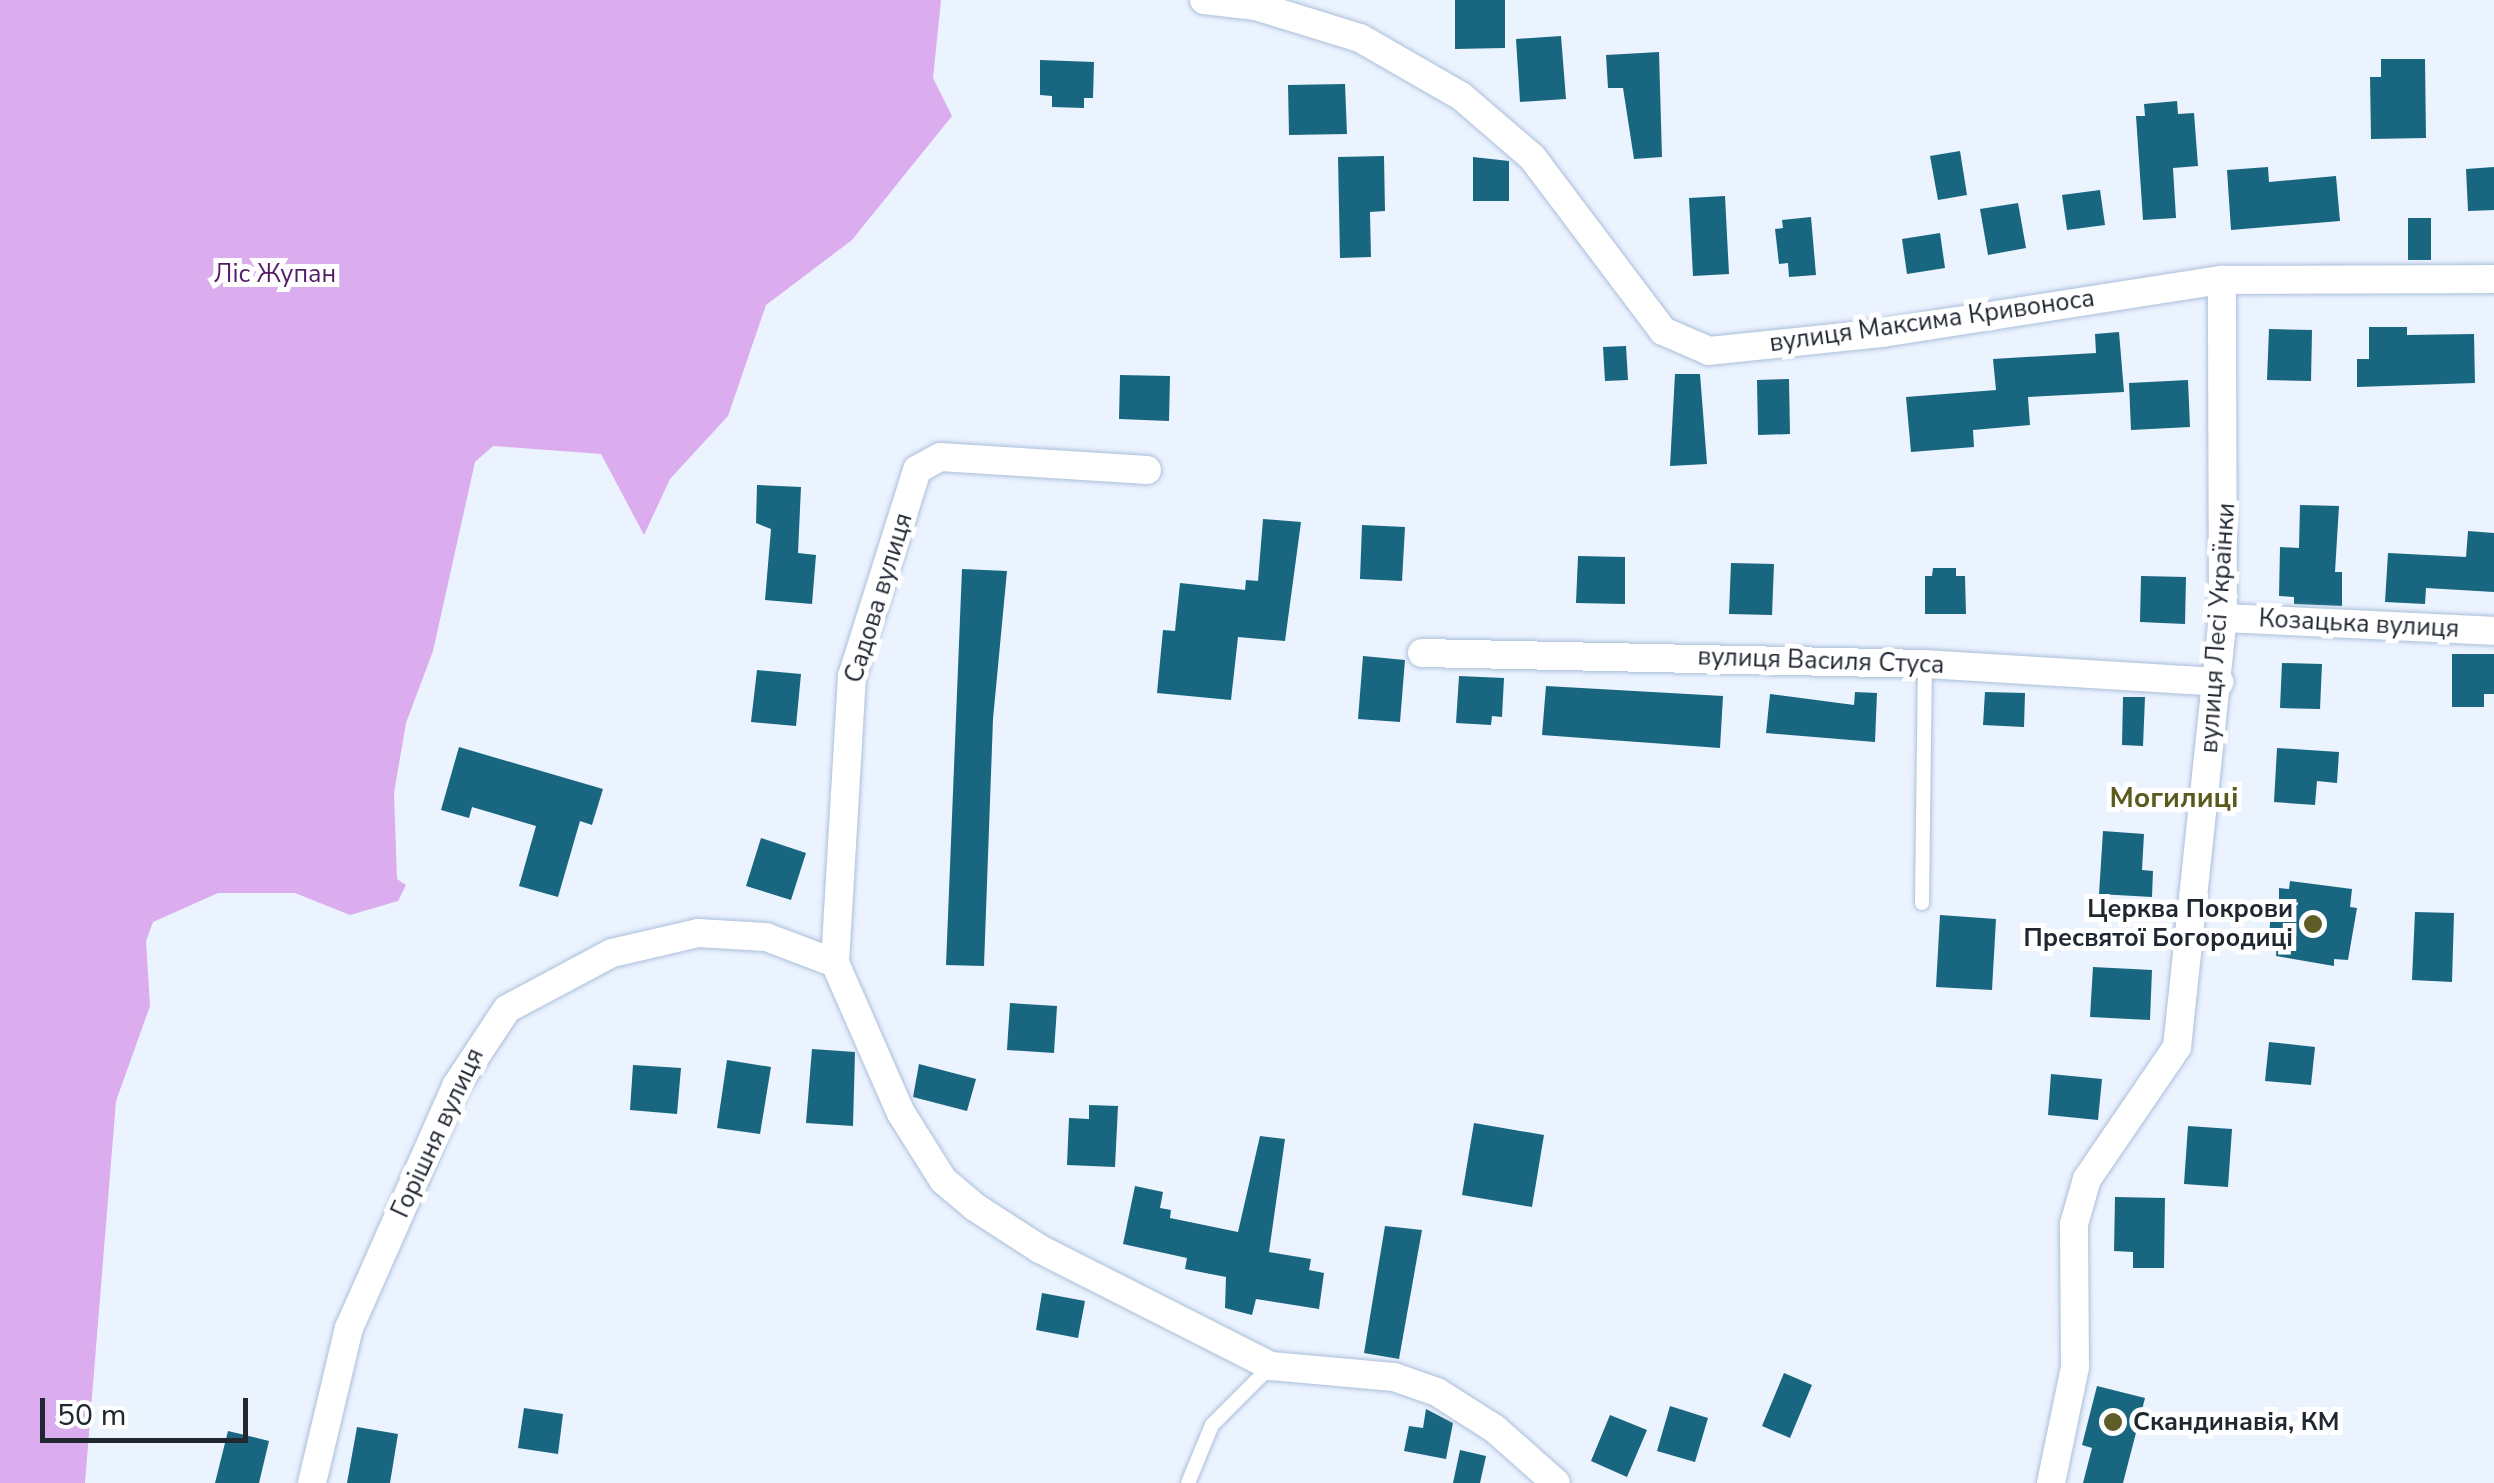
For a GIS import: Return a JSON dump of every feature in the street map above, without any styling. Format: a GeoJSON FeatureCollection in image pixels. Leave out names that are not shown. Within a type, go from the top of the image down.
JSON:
{"type":"FeatureCollection","features":[{"type":"Feature","properties":{"kind":"street","name":"вулиця Максима Кривоноса"},"geometry":{"type":"LineString","coordinates":[[1204,0],[1256,6],[1360,38],[1461,96],[1532,157],[1663,331],[1695,347],[1882,333],[2222,280],[2494,279]]}},
{"type":"Feature","properties":{"kind":"street","name":"вулиця Лесі Українки"},"geometry":{"type":"LineString","coordinates":[[2052,1483],[2074,1367],[2074,1224],[2087,1179],[2177,1047],[2223,618],[2222,280]]}},
{"type":"Feature","properties":{"kind":"street","name":"Садова вулиця"},"geometry":{"type":"LineString","coordinates":[[836,962],[852,676],[918,470],[940,457],[1148,470]]}},
{"type":"Feature","properties":{"kind":"street","name":"Козацька вулиця"},"geometry":{"type":"LineString","coordinates":[[2223,618],[2494,631]]}},
{"type":"Feature","properties":{"kind":"street","name":"вулиця Василя Стуса"},"geometry":{"type":"LineString","coordinates":[[1422,652],[1925,664],[2219,682]]}},
{"type":"Feature","properties":{"kind":"street","name":"Горішня вулиця"},"geometry":{"type":"LineString","coordinates":[[312,1483],[348,1328],[456,1086],[507,1010],[612,953],[698,934],[766,937],[836,962]]}},
{"type":"Feature","properties":{"kind":"street"},"geometry":{"type":"LineString","coordinates":[[836,962],[900,1113],[943,1180],[1040,1249],[1271,1366],[1394,1378],[1437,1392],[1495,1428],[1556,1483]]}},
{"type":"Feature","properties":{"kind":"lane"},"geometry":{"type":"LineString","coordinates":[[1922,903],[1925,664]]}},
{"type":"Feature","properties":{"kind":"lane"},"geometry":{"type":"LineString","coordinates":[[1188,1483],[1212,1425],[1271,1366]]}},
{"type":"Feature","properties":{"kind":"green space","name":"Ліс Жупан"},"geometry":{"type":"Polygon","coordinates":[[[0,0],[941,0],[933,78],[952,116],[852,240],[766,305],[728,416],[670,479],[644,535],[601,454],[493,446],[475,462],[433,651],[406,723],[394,793],[397,879],[406,885],[398,901],[350,915],[295,893],[218,893],[153,922],[146,941],[150,1006],[116,1101],[85,1483],[0,1483],[0,0]]]}},
{"type":"Feature","properties":{"kind":"building"},"geometry":{"type":"Polygon","coordinates":[[[1455,0],[1505,0],[1505,48],[1455,49],[1455,0]]]}},
{"type":"Feature","properties":{"kind":"building"},"geometry":{"type":"Polygon","coordinates":[[[1561,36],[1566,99],[1520,102],[1516,39],[1561,36]]]}},
{"type":"Feature","properties":{"kind":"building"},"geometry":{"type":"Polygon","coordinates":[[[1659,52],[1662,157],[1634,159],[1623,88],[1608,88],[1606,55],[1659,52]]]}},
{"type":"Feature","properties":{"kind":"building"},"geometry":{"type":"Polygon","coordinates":[[[2381,59],[2425,59],[2426,138],[2371,139],[2370,77],[2381,77],[2381,59]]]}},
{"type":"Feature","properties":{"kind":"building"},"geometry":{"type":"Polygon","coordinates":[[[1040,60],[1094,62],[1093,98],[1084,98],[1084,108],[1052,107],[1052,96],[1040,95],[1040,60]]]}},
{"type":"Feature","properties":{"kind":"building"},"geometry":{"type":"Polygon","coordinates":[[[1345,84],[1347,134],[1289,135],[1288,85],[1345,84]]]}},
{"type":"Feature","properties":{"kind":"building"},"geometry":{"type":"Polygon","coordinates":[[[2177,101],[2178,114],[2194,113],[2198,166],[2173,168],[2176,218],[2143,220],[2136,116],[2145,116],[2144,104],[2177,101]]]}},
{"type":"Feature","properties":{"kind":"building"},"geometry":{"type":"Polygon","coordinates":[[[1960,151],[1967,195],[1938,200],[1930,156],[1960,151]]]}},
{"type":"Feature","properties":{"kind":"building"},"geometry":{"type":"Polygon","coordinates":[[[1384,156],[1385,211],[1370,212],[1371,257],[1340,258],[1338,157],[1384,156]]]}},
{"type":"Feature","properties":{"kind":"building"},"geometry":{"type":"Polygon","coordinates":[[[1473,157],[1509,161],[1509,201],[1473,201],[1473,157]]]}},
{"type":"Feature","properties":{"kind":"building"},"geometry":{"type":"Polygon","coordinates":[[[2268,167],[2269,182],[2336,176],[2340,221],[2231,230],[2227,170],[2268,167]]]}},
{"type":"Feature","properties":{"kind":"building"},"geometry":{"type":"Polygon","coordinates":[[[2494,167],[2494,210],[2468,211],[2466,169],[2494,167]]]}},
{"type":"Feature","properties":{"kind":"building"},"geometry":{"type":"Polygon","coordinates":[[[2100,190],[2105,225],[2067,230],[2062,195],[2100,190]]]}},
{"type":"Feature","properties":{"kind":"building"},"geometry":{"type":"Polygon","coordinates":[[[1725,196],[1729,274],[1693,276],[1689,198],[1725,196]]]}},
{"type":"Feature","properties":{"kind":"building"},"geometry":{"type":"Polygon","coordinates":[[[2018,203],[2026,248],[1988,255],[1980,209],[2018,203]]]}},
{"type":"Feature","properties":{"kind":"building"},"geometry":{"type":"Polygon","coordinates":[[[1811,217],[1816,275],[1789,277],[1788,263],[1779,264],[1775,229],[1783,228],[1782,220],[1811,217]]]}},
{"type":"Feature","properties":{"kind":"building"},"geometry":{"type":"Polygon","coordinates":[[[2408,218],[2431,218],[2431,260],[2408,260],[2408,218]]]}},
{"type":"Feature","properties":{"kind":"building"},"geometry":{"type":"Polygon","coordinates":[[[1940,233],[1945,268],[1907,274],[1902,239],[1940,233]]]}},
{"type":"Feature","properties":{"kind":"building"},"geometry":{"type":"Polygon","coordinates":[[[2369,327],[2407,327],[2407,335],[2474,334],[2475,383],[2357,387],[2357,359],[2369,359],[2369,327]]]}},
{"type":"Feature","properties":{"kind":"building"},"geometry":{"type":"Polygon","coordinates":[[[2269,329],[2312,330],[2311,381],[2267,380],[2269,329]]]}},
{"type":"Feature","properties":{"kind":"building"},"geometry":{"type":"Polygon","coordinates":[[[2119,332],[2124,392],[2028,397],[2030,425],[1973,430],[1974,447],[1911,452],[1906,397],[1996,390],[1993,359],[2096,353],[2095,334],[2119,332]]]}},
{"type":"Feature","properties":{"kind":"building"},"geometry":{"type":"Polygon","coordinates":[[[1626,346],[1628,380],[1605,381],[1603,347],[1626,346]]]}},
{"type":"Feature","properties":{"kind":"building"},"geometry":{"type":"Polygon","coordinates":[[[1675,374],[1700,374],[1707,464],[1670,466],[1675,374]]]}},
{"type":"Feature","properties":{"kind":"building"},"geometry":{"type":"Polygon","coordinates":[[[1120,375],[1170,376],[1169,421],[1119,419],[1120,375]]]}},
{"type":"Feature","properties":{"kind":"building"},"geometry":{"type":"Polygon","coordinates":[[[1789,379],[1790,434],[1758,435],[1757,380],[1789,379]]]}},
{"type":"Feature","properties":{"kind":"building"},"geometry":{"type":"Polygon","coordinates":[[[2188,380],[2190,427],[2131,430],[2129,383],[2188,380]]]}},
{"type":"Feature","properties":{"kind":"building"},"geometry":{"type":"Polygon","coordinates":[[[757,485],[801,487],[798,553],[816,555],[812,604],[765,600],[771,529],[756,523],[757,485]]]}},
{"type":"Feature","properties":{"kind":"building"},"geometry":{"type":"Polygon","coordinates":[[[2300,505],[2339,506],[2335,572],[2342,572],[2342,606],[2294,604],[2294,597],[2279,596],[2280,547],[2299,548],[2300,505]]]}},
{"type":"Feature","properties":{"kind":"building"},"geometry":{"type":"Polygon","coordinates":[[[1263,519],[1301,522],[1285,641],[1238,637],[1231,700],[1157,693],[1163,630],[1175,631],[1180,583],[1245,590],[1246,580],[1258,581],[1263,519]]]}},
{"type":"Feature","properties":{"kind":"building"},"geometry":{"type":"Polygon","coordinates":[[[1362,525],[1405,527],[1402,581],[1360,579],[1362,525]]]}},
{"type":"Feature","properties":{"kind":"building"},"geometry":{"type":"Polygon","coordinates":[[[2468,531],[2494,533],[2494,592],[2426,588],[2425,604],[2385,602],[2388,553],[2466,557],[2468,531]]]}},
{"type":"Feature","properties":{"kind":"building"},"geometry":{"type":"Polygon","coordinates":[[[1578,556],[1625,557],[1625,604],[1576,603],[1578,556]]]}},
{"type":"Feature","properties":{"kind":"building"},"geometry":{"type":"Polygon","coordinates":[[[1731,563],[1774,564],[1772,615],[1729,614],[1731,563]]]}},
{"type":"Feature","properties":{"kind":"building"},"geometry":{"type":"Polygon","coordinates":[[[1933,568],[1956,568],[1956,576],[1965,576],[1966,614],[1925,614],[1925,576],[1932,576],[1933,568]]]}},
{"type":"Feature","properties":{"kind":"building"},"geometry":{"type":"Polygon","coordinates":[[[962,569],[1007,571],[993,719],[984,966],[946,965],[962,569]]]}},
{"type":"Feature","properties":{"kind":"building"},"geometry":{"type":"Polygon","coordinates":[[[2141,576],[2186,577],[2185,624],[2140,622],[2141,576]]]}},
{"type":"Feature","properties":{"kind":"building"},"geometry":{"type":"Polygon","coordinates":[[[2452,654],[2494,654],[2494,694],[2484,694],[2484,707],[2452,707],[2452,654]]]}},
{"type":"Feature","properties":{"kind":"building"},"geometry":{"type":"Polygon","coordinates":[[[1363,656],[1405,660],[1400,722],[1358,719],[1363,656]]]}},
{"type":"Feature","properties":{"kind":"building"},"geometry":{"type":"Polygon","coordinates":[[[2282,663],[2322,664],[2320,709],[2280,708],[2282,663]]]}},
{"type":"Feature","properties":{"kind":"building"},"geometry":{"type":"Polygon","coordinates":[[[757,670],[801,674],[796,726],[751,722],[757,670]]]}},
{"type":"Feature","properties":{"kind":"building"},"geometry":{"type":"Polygon","coordinates":[[[1459,676],[1504,678],[1502,717],[1492,716],[1491,725],[1456,723],[1459,676]]]}},
{"type":"Feature","properties":{"kind":"building"},"geometry":{"type":"Polygon","coordinates":[[[1546,686],[1723,696],[1720,748],[1542,735],[1546,686]]]}},
{"type":"Feature","properties":{"kind":"building"},"geometry":{"type":"Polygon","coordinates":[[[1855,692],[1877,693],[1875,742],[1766,733],[1770,694],[1854,705],[1855,692]]]}},
{"type":"Feature","properties":{"kind":"building"},"geometry":{"type":"Polygon","coordinates":[[[1985,692],[2025,693],[2024,727],[1983,725],[1985,692]]]}},
{"type":"Feature","properties":{"kind":"building"},"geometry":{"type":"Polygon","coordinates":[[[2123,697],[2145,697],[2143,746],[2122,745],[2123,697]]]}},
{"type":"Feature","properties":{"kind":"building"},"geometry":{"type":"Polygon","coordinates":[[[459,747],[603,789],[592,825],[580,821],[558,897],[519,886],[536,826],[472,807],[469,818],[441,810],[459,747]]]}},
{"type":"Feature","properties":{"kind":"building"},"geometry":{"type":"Polygon","coordinates":[[[2277,748],[2339,752],[2337,783],[2317,781],[2315,805],[2274,802],[2277,748]]]}},
{"type":"Feature","properties":{"kind":"building"},"geometry":{"type":"Polygon","coordinates":[[[2103,831],[2144,834],[2142,870],[2153,871],[2152,897],[2099,894],[2103,831]]]}},
{"type":"Feature","properties":{"kind":"building"},"geometry":{"type":"Polygon","coordinates":[[[761,838],[806,853],[791,900],[746,886],[761,838]]]}},
{"type":"Feature","properties":{"kind":"building","name":"Церква Покрови Пресвятої Богородиці"},"geometry":{"type":"Polygon","coordinates":[[[2290,881],[2352,889],[2350,907],[2357,908],[2348,960],[2334,959],[2334,966],[2276,956],[2277,941],[2269,941],[2271,905],[2279,905],[2279,888],[2289,889],[2290,881]]]}},
{"type":"Feature","properties":{"kind":"building"},"geometry":{"type":"Polygon","coordinates":[[[2415,912],[2454,913],[2452,982],[2412,980],[2415,912]]]}},
{"type":"Feature","properties":{"kind":"building"},"geometry":{"type":"Polygon","coordinates":[[[1940,915],[1996,919],[1992,990],[1936,987],[1940,915]]]}},
{"type":"Feature","properties":{"kind":"building"},"geometry":{"type":"Polygon","coordinates":[[[2093,967],[2152,970],[2150,1020],[2090,1017],[2093,967]]]}},
{"type":"Feature","properties":{"kind":"building"},"geometry":{"type":"Polygon","coordinates":[[[1010,1003],[1057,1006],[1054,1053],[1007,1050],[1010,1003]]]}},
{"type":"Feature","properties":{"kind":"building"},"geometry":{"type":"Polygon","coordinates":[[[2269,1042],[2315,1047],[2311,1085],[2265,1081],[2269,1042]]]}},
{"type":"Feature","properties":{"kind":"building"},"geometry":{"type":"Polygon","coordinates":[[[812,1049],[855,1052],[853,1126],[806,1123],[812,1049]]]}},
{"type":"Feature","properties":{"kind":"building"},"geometry":{"type":"Polygon","coordinates":[[[727,1060],[771,1067],[760,1134],[717,1128],[727,1060]]]}},
{"type":"Feature","properties":{"kind":"building"},"geometry":{"type":"Polygon","coordinates":[[[919,1064],[976,1079],[967,1111],[913,1097],[919,1064]]]}},
{"type":"Feature","properties":{"kind":"building"},"geometry":{"type":"Polygon","coordinates":[[[633,1065],[681,1068],[677,1114],[630,1110],[633,1065]]]}},
{"type":"Feature","properties":{"kind":"building"},"geometry":{"type":"Polygon","coordinates":[[[2051,1074],[2102,1079],[2098,1120],[2048,1115],[2051,1074]]]}},
{"type":"Feature","properties":{"kind":"building"},"geometry":{"type":"Polygon","coordinates":[[[1089,1105],[1118,1106],[1115,1167],[1067,1165],[1069,1118],[1089,1119],[1089,1105]]]}},
{"type":"Feature","properties":{"kind":"building"},"geometry":{"type":"Polygon","coordinates":[[[1474,1123],[1544,1135],[1532,1207],[1462,1195],[1474,1123]]]}},
{"type":"Feature","properties":{"kind":"building"},"geometry":{"type":"Polygon","coordinates":[[[2188,1126],[2232,1129],[2228,1187],[2184,1184],[2188,1126]]]}},
{"type":"Feature","properties":{"kind":"building"},"geometry":{"type":"Polygon","coordinates":[[[1260,1136],[1285,1139],[1269,1252],[1311,1259],[1309,1270],[1324,1273],[1319,1309],[1256,1299],[1252,1315],[1225,1308],[1226,1277],[1185,1269],[1187,1258],[1123,1244],[1135,1186],[1163,1192],[1160,1208],[1171,1210],[1170,1218],[1238,1232],[1260,1136]]]}},
{"type":"Feature","properties":{"kind":"building"},"geometry":{"type":"Polygon","coordinates":[[[2115,1197],[2165,1198],[2164,1268],[2133,1268],[2133,1252],[2114,1251],[2115,1197]]]}},
{"type":"Feature","properties":{"kind":"building"},"geometry":{"type":"Polygon","coordinates":[[[1385,1226],[1422,1230],[1399,1359],[1364,1353],[1385,1226]]]}},
{"type":"Feature","properties":{"kind":"building"},"geometry":{"type":"Polygon","coordinates":[[[1042,1293],[1085,1301],[1078,1338],[1036,1330],[1042,1293]]]}},
{"type":"Feature","properties":{"kind":"building"},"geometry":{"type":"Polygon","coordinates":[[[1784,1373],[1812,1385],[1790,1438],[1762,1426],[1784,1373]]]}},
{"type":"Feature","properties":{"kind":"building","name":"Скандинавія, КМ"},"geometry":{"type":"Polygon","coordinates":[[[2097,1386],[2145,1398],[2123,1483],[2083,1483],[2092,1448],[2082,1445],[2097,1386]]]}},
{"type":"Feature","properties":{"kind":"building"},"geometry":{"type":"Polygon","coordinates":[[[1670,1406],[1708,1418],[1695,1462],[1657,1451],[1670,1406]]]}},
{"type":"Feature","properties":{"kind":"building"},"geometry":{"type":"Polygon","coordinates":[[[524,1408],[563,1414],[558,1454],[518,1448],[524,1408]]]}},
{"type":"Feature","properties":{"kind":"building"},"geometry":{"type":"Polygon","coordinates":[[[1426,1409],[1453,1423],[1446,1459],[1404,1451],[1409,1426],[1423,1428],[1426,1409]]]}},
{"type":"Feature","properties":{"kind":"building"},"geometry":{"type":"Polygon","coordinates":[[[1610,1415],[1647,1430],[1627,1477],[1591,1461],[1610,1415]]]}},
{"type":"Feature","properties":{"kind":"building"},"geometry":{"type":"Polygon","coordinates":[[[357,1427],[398,1434],[390,1483],[347,1483],[357,1427]]]}},
{"type":"Feature","properties":{"kind":"building"},"geometry":{"type":"Polygon","coordinates":[[[228,1431],[269,1441],[259,1483],[215,1483],[228,1431]]]}},
{"type":"Feature","properties":{"kind":"building"},"geometry":{"type":"Polygon","coordinates":[[[1460,1450],[1486,1456],[1480,1483],[1453,1483],[1460,1450]]]}},
{"type":"Feature","properties":{"kind":"place","name":"Церква Покрови Пресвятої Богородиці"},"geometry":{"type":"Point","coordinates":[2313,924]}},
{"type":"Feature","properties":{"kind":"place","name":"Скандинавія, КМ"},"geometry":{"type":"Point","coordinates":[2113,1422]}},
{"type":"Feature","properties":{"kind":"district","name":"Могилиці"},"geometry":{"type":"Point","coordinates":[2174,798]}}]}
